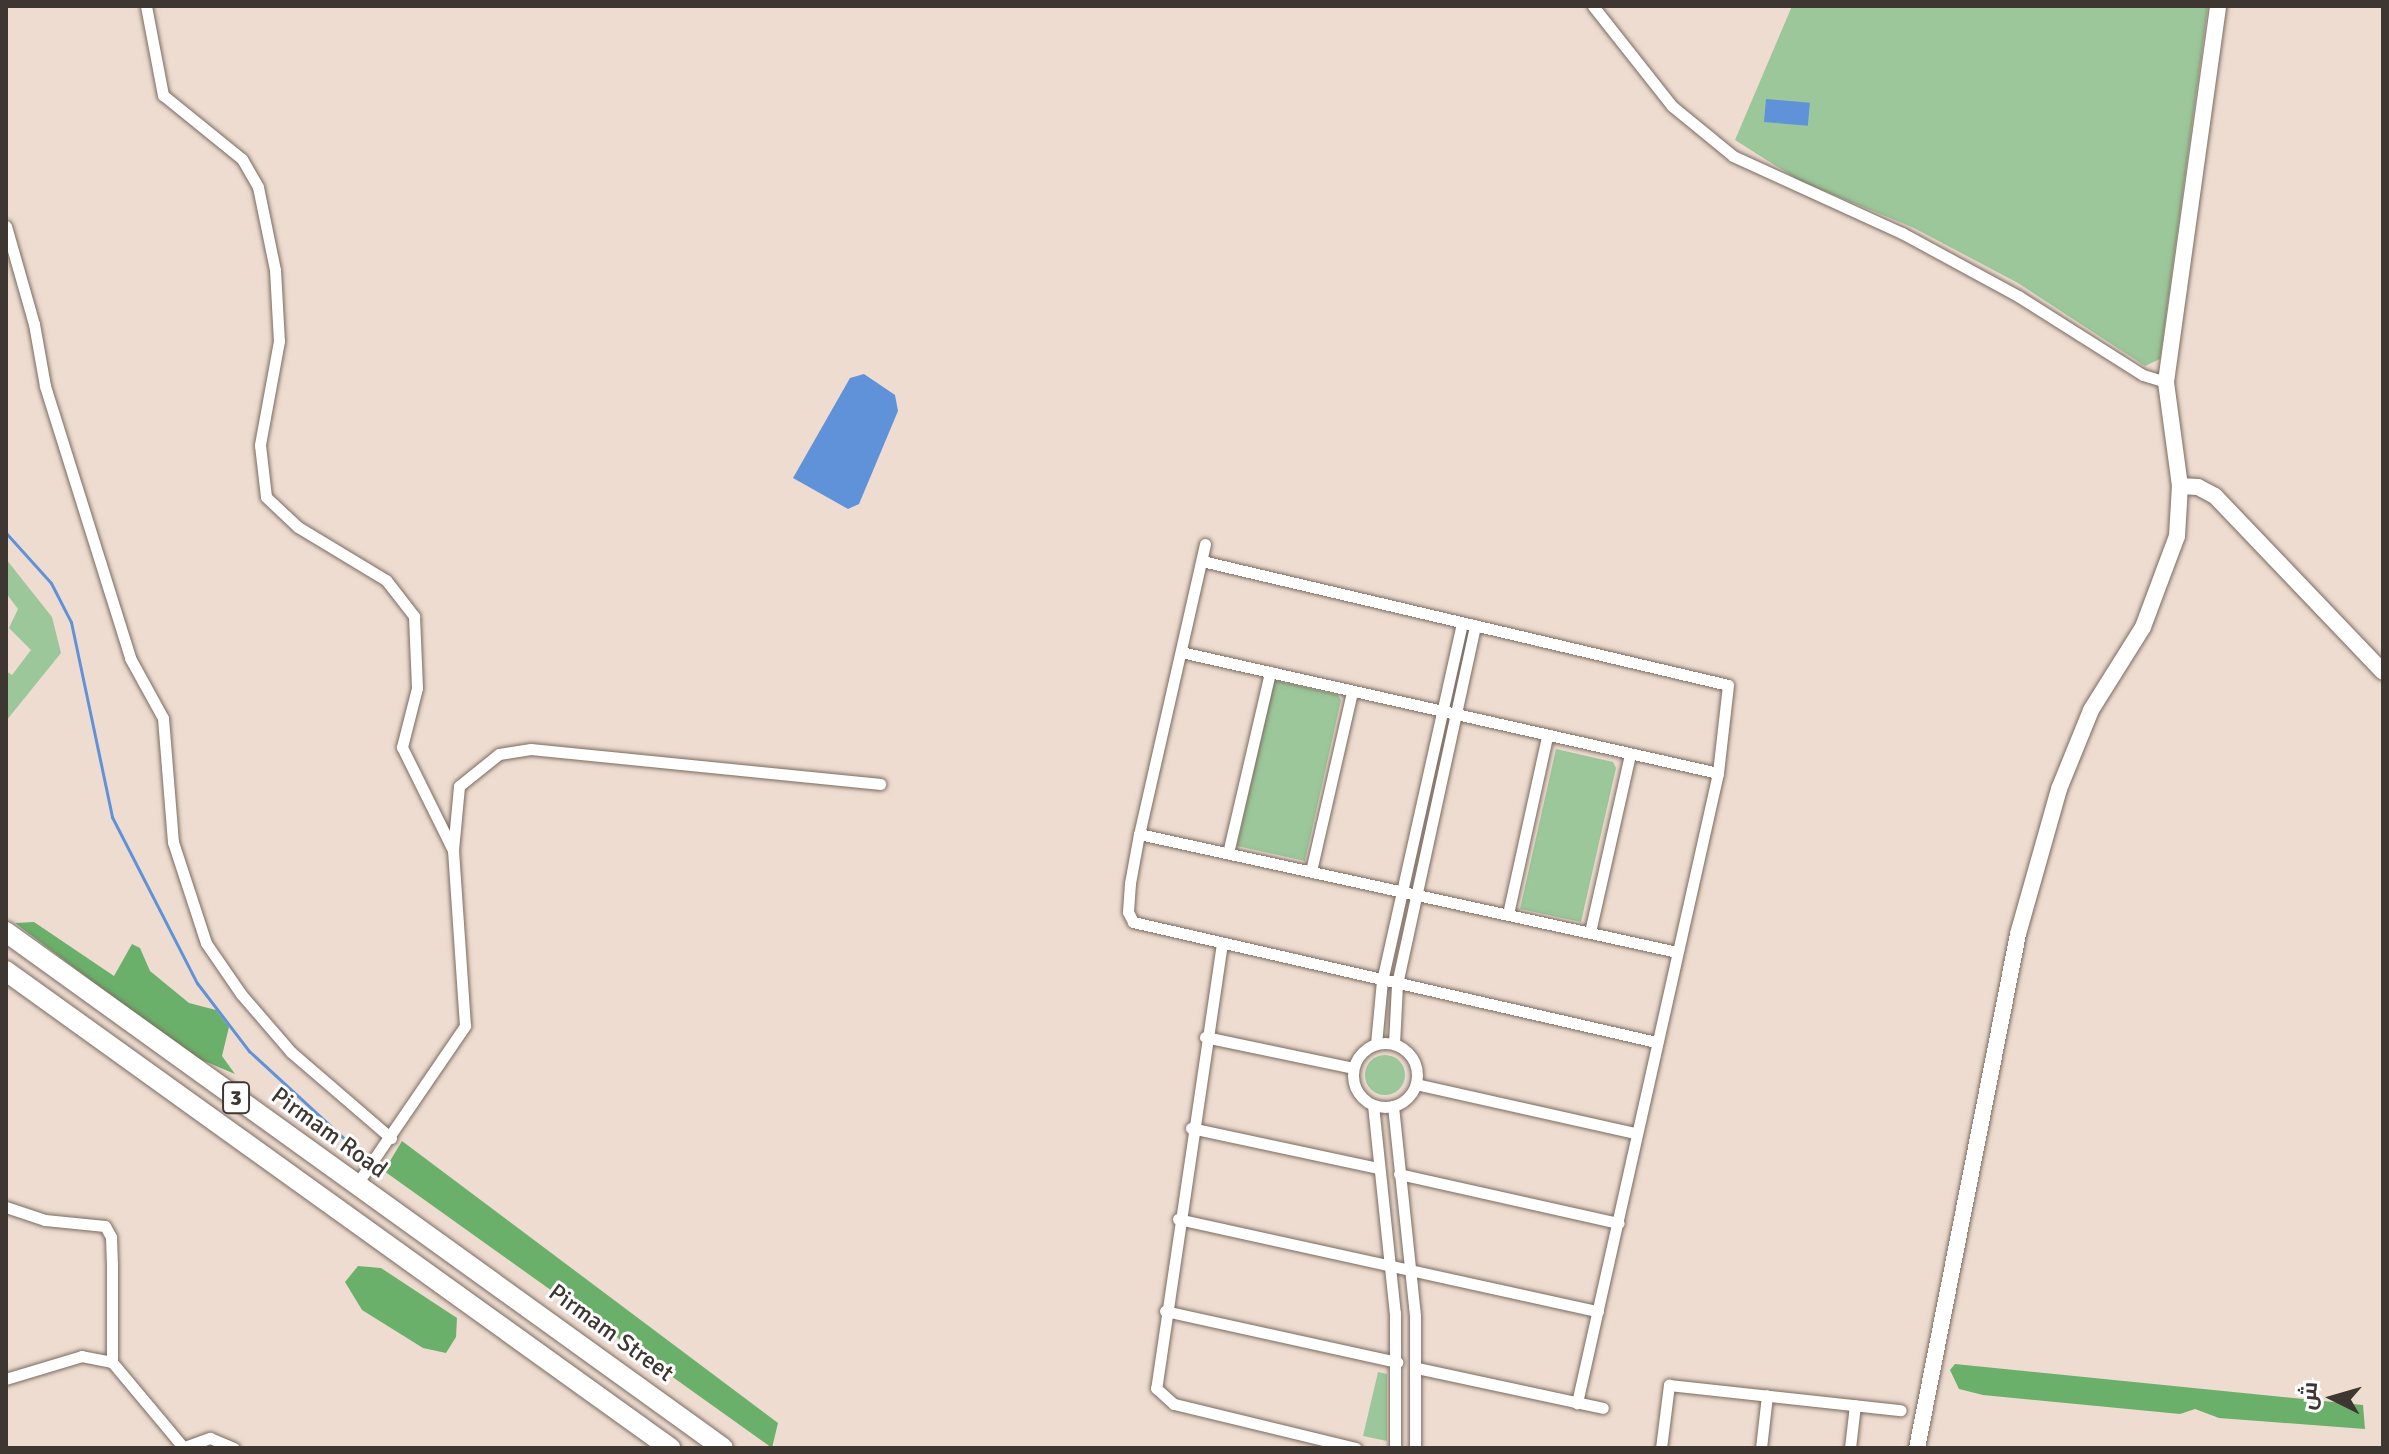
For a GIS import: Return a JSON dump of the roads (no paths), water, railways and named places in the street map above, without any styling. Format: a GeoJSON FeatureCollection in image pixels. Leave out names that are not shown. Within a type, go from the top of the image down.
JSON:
{"type":"FeatureCollection","features":[{"type":"Feature","properties":{"kind":"highway","name":"Pirmam Road"},"geometry":{"type":"LineString","coordinates":[[6,932],[466,1264]]}},
{"type":"Feature","properties":{"kind":"highway","name":"3"},"geometry":{"type":"LineString","coordinates":[[6,971],[670,1448]]}},
{"type":"Feature","properties":{"kind":"highway","name":"Pirmam Street"},"geometry":{"type":"LineString","coordinates":[[466,1264],[723,1448]]}},
{"type":"Feature","properties":{"kind":"street"},"geometry":{"type":"LineString","coordinates":[[146,6],[163,95],[242,159],[258,187],[275,270],[279,341],[260,445],[266,497],[298,527],[386,580],[414,616],[417,688],[402,747],[453,850]]}},
{"type":"Feature","properties":{"kind":"street"},"geometry":{"type":"LineString","coordinates":[[1593,6],[1672,106],[1733,156],[1902,233],[2018,296],[2143,375],[2166,382]]}},
{"type":"Feature","properties":{"kind":"street"},"geometry":{"type":"LineString","coordinates":[[1917,1448],[2018,934],[2069,757],[2091,710],[2143,627],[2166,573],[2177,536],[2180,486],[2166,382],[2218,6]]}},
{"type":"Feature","properties":{"kind":"street"},"geometry":{"type":"LineString","coordinates":[[6,226],[34,324],[45,386],[130,658],[163,718],[173,842],[202,935],[217,964],[291,1052],[391,1138]]}},
{"type":"Feature","properties":{"kind":"street"},"geometry":{"type":"LineString","coordinates":[[2180,486],[2198,487],[2215,496],[2383,672]]}},
{"type":"Feature","properties":{"kind":"street"},"geometry":{"type":"LineString","coordinates":[[1205,544],[1139,834],[1129,897],[1133,922],[1656,1042]]}},
{"type":"Feature","properties":{"kind":"street"},"geometry":{"type":"LineString","coordinates":[[1202,561],[1724,681],[1729,694],[1718,773],[1577,1403]]}},
{"type":"Feature","properties":{"kind":"street"},"geometry":{"type":"LineString","coordinates":[[1394,1044],[1397,984],[1449,714],[1462,623]]}},
{"type":"Feature","properties":{"kind":"street"},"geometry":{"type":"LineString","coordinates":[[1376,1044],[1382,981],[1401,891],[1475,625]]}},
{"type":"Feature","properties":{"kind":"street"},"geometry":{"type":"LineString","coordinates":[[1181,652],[1718,773]]}},
{"type":"Feature","properties":{"kind":"street"},"geometry":{"type":"LineString","coordinates":[[1228,853],[1270,672]]}},
{"type":"Feature","properties":{"kind":"street"},"geometry":{"type":"LineString","coordinates":[[1311,871],[1352,692]]}},
{"type":"Feature","properties":{"kind":"street"},"geometry":{"type":"LineString","coordinates":[[1508,914],[1547,736]]}},
{"type":"Feature","properties":{"kind":"street"},"geometry":{"type":"LineString","coordinates":[[356,1185],[465,1026],[453,850],[459,786],[499,754],[521,750],[880,784]]}},
{"type":"Feature","properties":{"kind":"street"},"geometry":{"type":"LineString","coordinates":[[1590,932],[1630,754]]}},
{"type":"Feature","properties":{"kind":"street"},"geometry":{"type":"LineString","coordinates":[[1139,834],[1677,952]]}},
{"type":"Feature","properties":{"kind":"street"},"geometry":{"type":"LineString","coordinates":[[1222,943],[1191,1128],[1155,1382],[1164,1400],[1356,1448]]}},
{"type":"Feature","properties":{"kind":"street"},"geometry":{"type":"LineString","coordinates":[[1205,1037],[1353,1068]]}},
{"type":"Feature","properties":{"kind":"street"},"geometry":{"type":"LineString","coordinates":[[1376,1044],[1394,1044],[1413,1059],[1416,1084],[1407,1099],[1393,1106],[1373,1105],[1355,1089],[1353,1068],[1365,1050],[1376,1044]]}},
{"type":"Feature","properties":{"kind":"street"},"geometry":{"type":"LineString","coordinates":[[1416,1084],[1636,1133]]}},
{"type":"Feature","properties":{"kind":"street"},"geometry":{"type":"LineString","coordinates":[[1373,1105],[1397,1362],[1395,1448]]}},
{"type":"Feature","properties":{"kind":"street"},"geometry":{"type":"LineString","coordinates":[[1393,1106],[1411,1271],[1417,1368],[1415,1448]]}},
{"type":"Feature","properties":{"kind":"street"},"geometry":{"type":"LineString","coordinates":[[1191,1128],[1378,1168]]}},
{"type":"Feature","properties":{"kind":"street"},"geometry":{"type":"LineString","coordinates":[[1399,1174],[1619,1223]]}},
{"type":"Feature","properties":{"kind":"street"},"geometry":{"type":"LineString","coordinates":[[6,1207],[45,1220],[105,1226],[111,1237],[112,1362],[182,1448],[210,1438],[234,1448]]}},
{"type":"Feature","properties":{"kind":"street"},"geometry":{"type":"LineString","coordinates":[[1178,1219],[1598,1311]]}},
{"type":"Feature","properties":{"kind":"street"},"geometry":{"type":"LineString","coordinates":[[1165,1311],[1397,1362]]}},
{"type":"Feature","properties":{"kind":"street"},"geometry":{"type":"LineString","coordinates":[[6,1379],[82,1356],[112,1362]]}},
{"type":"Feature","properties":{"kind":"street"},"geometry":{"type":"LineString","coordinates":[[1417,1368],[1603,1408]]}},
{"type":"Feature","properties":{"kind":"street"},"geometry":{"type":"LineString","coordinates":[[1661,1448],[1669,1385],[1901,1410]]}},
{"type":"Feature","properties":{"kind":"street"},"geometry":{"type":"LineString","coordinates":[[1761,1448],[1767,1395]]}},
{"type":"Feature","properties":{"kind":"street"},"geometry":{"type":"LineString","coordinates":[[1850,1448],[1855,1405]]}},
{"type":"Feature","properties":{"kind":"water"},"geometry":{"type":"Polygon","coordinates":[[[1766,99],[1810,103],[1808,126],[1764,122],[1766,99]]]}},
{"type":"Feature","properties":{"kind":"water"},"geometry":{"type":"Polygon","coordinates":[[[864,374],[895,395],[898,411],[859,504],[848,509],[793,478],[850,378],[864,374]]]}},
{"type":"Feature","properties":{"kind":"waterway"},"geometry":{"type":"LineString","coordinates":[[6,533],[51,583],[71,622],[112,817],[197,983],[249,1051],[362,1155]]}}]}
